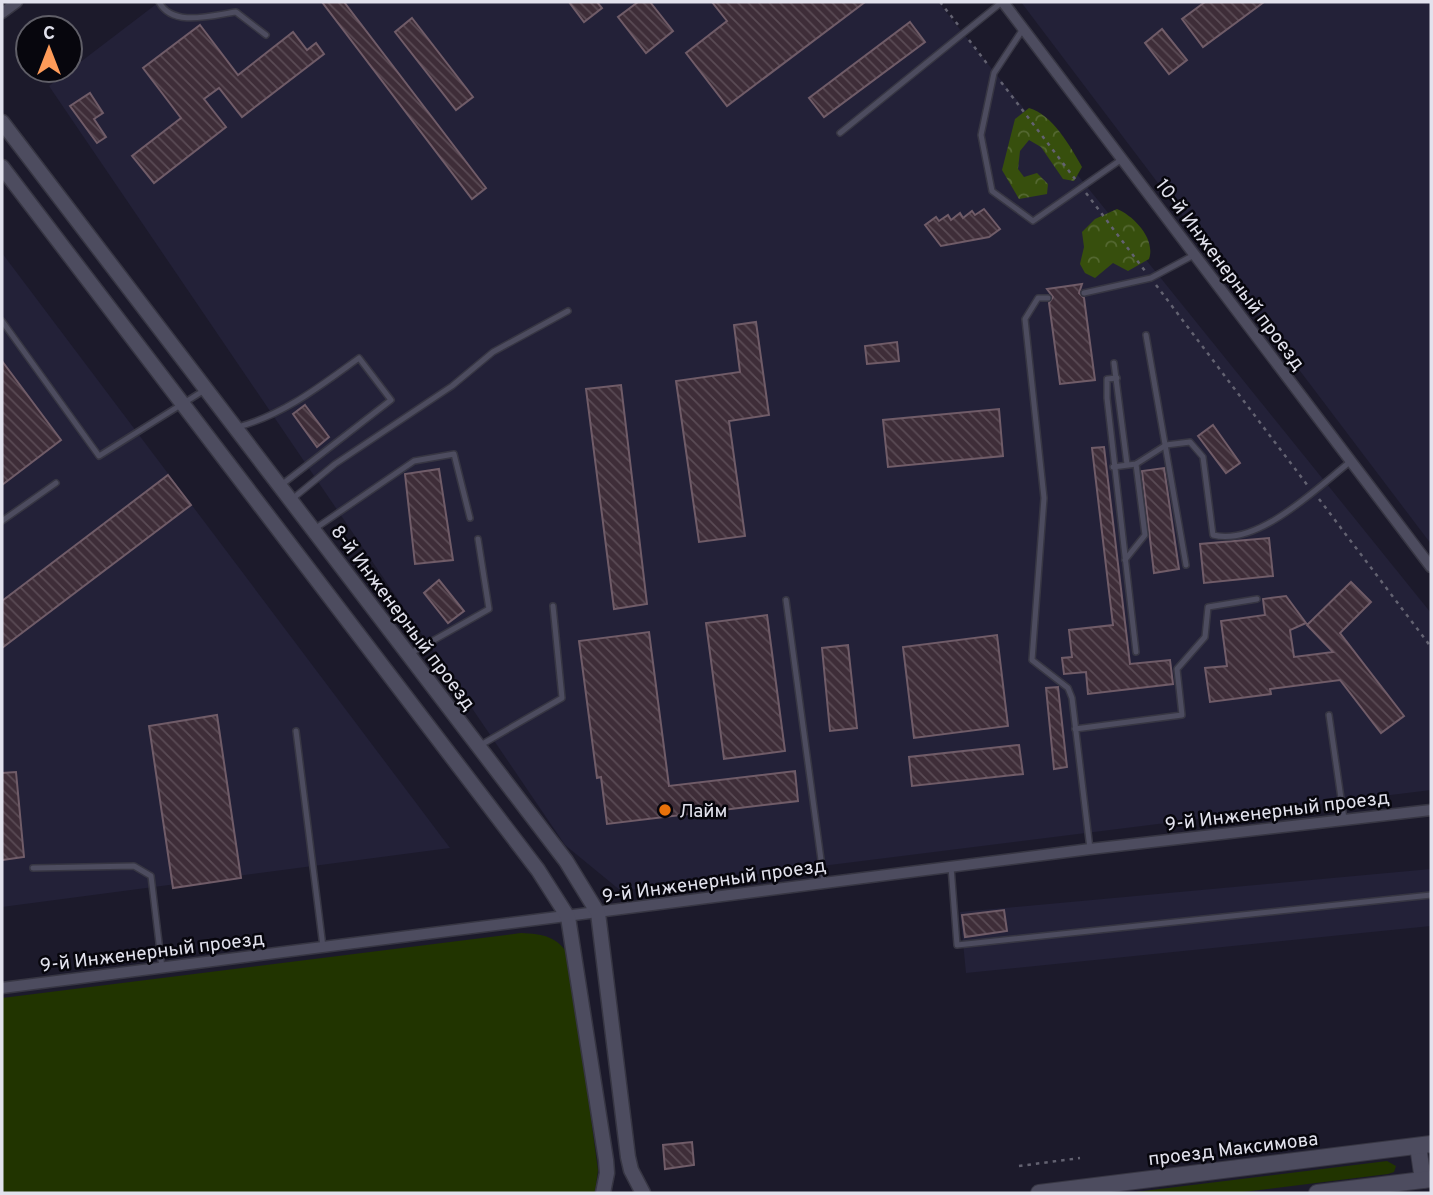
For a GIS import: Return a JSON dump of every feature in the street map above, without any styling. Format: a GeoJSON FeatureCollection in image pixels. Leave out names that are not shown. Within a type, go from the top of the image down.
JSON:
{"type":"FeatureCollection","features":[{"type":"Feature","properties":{"kind":"main road"},"geometry":{"type":"LineString","coordinates":[[1317,1193],[1342,1192],[1427,1179],[1424,1145]]}},
{"type":"Feature","properties":{"kind":"main road","name":"проезд Максимова"},"geometry":{"type":"LineString","coordinates":[[1039,1193],[1424,1145]]}},
{"type":"Feature","properties":{"kind":"street"},"geometry":{"type":"LineString","coordinates":[[2,13],[17,2]]}},
{"type":"Feature","properties":{"kind":"street","name":"10-й Инженерный проезд"},"geometry":{"type":"LineString","coordinates":[[1003,2],[1431,567]]}},
{"type":"Feature","properties":{"kind":"street","name":"8-й Инженерный проезд"},"geometry":{"type":"LineString","coordinates":[[2,122],[566,861],[598,913],[628,1157],[631,1170],[643,1193]]}},
{"type":"Feature","properties":{"kind":"street"},"geometry":{"type":"LineString","coordinates":[[2,167],[538,870],[568,917],[606,1160],[607,1173],[603,1193]]}},
{"type":"Feature","properties":{"kind":"street","name":"9-й Инженерный проезд"},"geometry":{"type":"LineString","coordinates":[[2,988],[1090,849],[1431,810]]}},
{"type":"Feature","properties":{"kind":"lane"},"geometry":{"type":"LineString","coordinates":[[159,2],[183,18],[236,12],[266,34]]}},
{"type":"Feature","properties":{"kind":"lane"},"geometry":{"type":"LineString","coordinates":[[840,133],[1003,2]]}},
{"type":"Feature","properties":{"kind":"lane"},"geometry":{"type":"LineString","coordinates":[[1023,29],[994,73],[981,135],[992,191],[1033,221],[1122,159]]}},
{"type":"Feature","properties":{"kind":"lane"},"geometry":{"type":"LineString","coordinates":[[1084,293],[1151,278],[1194,254]]}},
{"type":"Feature","properties":{"kind":"lane"},"geometry":{"type":"LineString","coordinates":[[1048,298],[1038,298],[1025,319],[1044,498],[1032,660],[1068,688],[1090,849]]}},
{"type":"Feature","properties":{"kind":"lane"},"geometry":{"type":"LineString","coordinates":[[291,500],[335,464],[452,386],[494,352],[568,311]]}},
{"type":"Feature","properties":{"kind":"lane"},"geometry":{"type":"LineString","coordinates":[[2,321],[99,456],[181,402],[206,389]]}},
{"type":"Feature","properties":{"kind":"lane"},"geometry":{"type":"LineString","coordinates":[[1146,335],[1186,565]]}},
{"type":"Feature","properties":{"kind":"lane"},"geometry":{"type":"LineString","coordinates":[[236,428],[267,419],[296,404],[359,358],[391,400],[280,486]]}},
{"type":"Feature","properties":{"kind":"lane"},"geometry":{"type":"LineString","coordinates":[[1114,363],[1127,464]]}},
{"type":"Feature","properties":{"kind":"lane"},"geometry":{"type":"LineString","coordinates":[[1117,378],[1107,379],[1113,467],[1136,652]]}},
{"type":"Feature","properties":{"kind":"lane"},"geometry":{"type":"LineString","coordinates":[[1113,467],[1136,464],[1166,445],[1191,442],[1203,457],[1213,535],[1250,532],[1276,519],[1351,461]]}},
{"type":"Feature","properties":{"kind":"lane"},"geometry":{"type":"LineString","coordinates":[[313,530],[415,461],[454,454],[470,517]]}},
{"type":"Feature","properties":{"kind":"lane"},"geometry":{"type":"LineString","coordinates":[[1125,560],[1145,535],[1136,464]]}},
{"type":"Feature","properties":{"kind":"lane"},"geometry":{"type":"LineString","coordinates":[[2,521],[56,483]]}},
{"type":"Feature","properties":{"kind":"lane"},"geometry":{"type":"LineString","coordinates":[[409,655],[489,609],[478,539]]}},
{"type":"Feature","properties":{"kind":"lane"},"geometry":{"type":"LineString","coordinates":[[1075,729],[1182,715],[1177,669],[1205,637],[1208,607],[1257,599]]}},
{"type":"Feature","properties":{"kind":"lane"},"geometry":{"type":"LineString","coordinates":[[786,600],[824,883]]}},
{"type":"Feature","properties":{"kind":"lane"},"geometry":{"type":"LineString","coordinates":[[479,746],[562,698],[553,606]]}},
{"type":"Feature","properties":{"kind":"lane"},"geometry":{"type":"LineString","coordinates":[[1329,715],[1345,820]]}},
{"type":"Feature","properties":{"kind":"lane"},"geometry":{"type":"LineString","coordinates":[[296,731],[323,947]]}},
{"type":"Feature","properties":{"kind":"lane"},"geometry":{"type":"LineString","coordinates":[[33,868],[134,866],[151,876],[162,968]]}},
{"type":"Feature","properties":{"kind":"lane"},"geometry":{"type":"LineString","coordinates":[[951,867],[957,945],[1431,895]]}},
{"type":"Feature","properties":{"kind":"path"},"geometry":{"type":"LineString","coordinates":[[940,2],[1431,647]]}},
{"type":"Feature","properties":{"kind":"path"},"geometry":{"type":"LineString","coordinates":[[1019,1166],[1080,1158]]}},
{"type":"Feature","properties":{"kind":"shaded area"},"geometry":{"type":"Polygon","coordinates":[[[159,2],[938,2],[1431,613],[1431,790],[621,891],[565,845],[49,86],[84,84],[84,59],[159,2]]]}},
{"type":"Feature","properties":{"kind":"shaded area"},"geometry":{"type":"Polygon","coordinates":[[[1021,2],[1431,2],[1431,544],[1021,2]]]}},
{"type":"Feature","properties":{"kind":"shaded area"},"geometry":{"type":"Polygon","coordinates":[[[2,253],[450,848],[2,907],[2,253]]]}},
{"type":"Feature","properties":{"kind":"shaded area"},"geometry":{"type":"Polygon","coordinates":[[[1431,869],[1431,926],[966,973],[960,912],[1431,869]]]}},
{"type":"Feature","properties":{"kind":"green space"},"geometry":{"type":"Polygon","coordinates":[[[1029,108],[1053,124],[1082,167],[1074,181],[1063,179],[1041,147],[1029,140],[1020,151],[1018,169],[1024,177],[1037,173],[1048,184],[1047,194],[1019,199],[1002,170],[1015,119],[1029,108]]]}},
{"type":"Feature","properties":{"kind":"green space"},"geometry":{"type":"Polygon","coordinates":[[[1117,209],[1142,229],[1149,244],[1149,259],[1128,271],[1113,263],[1095,278],[1085,273],[1080,264],[1084,247],[1082,232],[1095,219],[1117,209]]]}},
{"type":"Feature","properties":{"kind":"green space"},"geometry":{"type":"Polygon","coordinates":[[[521,933],[549,937],[560,944],[569,956],[598,1170],[595,1193],[2,1193],[2,998],[521,933]]]}},
{"type":"Feature","properties":{"kind":"green space"},"geometry":{"type":"Polygon","coordinates":[[[1387,1161],[1396,1166],[1394,1172],[1235,1193],[1127,1193],[1387,1161]]]}},
{"type":"Feature","properties":{"kind":"building"},"geometry":{"type":"Polygon","coordinates":[[[322,2],[344,2],[486,188],[472,199],[322,2]]]}},
{"type":"Feature","properties":{"kind":"building"},"geometry":{"type":"Polygon","coordinates":[[[569,2],[597,2],[602,8],[584,22],[569,2]]]}},
{"type":"Feature","properties":{"kind":"building"},"geometry":{"type":"Polygon","coordinates":[[[638,2],[650,2],[673,31],[646,53],[618,17],[638,2]]]}},
{"type":"Feature","properties":{"kind":"building"},"geometry":{"type":"Polygon","coordinates":[[[712,2],[865,2],[727,106],[686,53],[727,21],[712,2]]]}},
{"type":"Feature","properties":{"kind":"building"},"geometry":{"type":"Polygon","coordinates":[[[1205,2],[1264,2],[1203,47],[1182,19],[1205,2]]]}},
{"type":"Feature","properties":{"kind":"building"},"geometry":{"type":"Polygon","coordinates":[[[412,18],[473,97],[456,110],[395,32],[412,18]]]}},
{"type":"Feature","properties":{"kind":"building"},"geometry":{"type":"Polygon","coordinates":[[[910,22],[925,42],[824,117],[809,98],[910,22]]]}},
{"type":"Feature","properties":{"kind":"building"},"geometry":{"type":"Polygon","coordinates":[[[200,25],[238,75],[293,32],[307,50],[316,43],[324,54],[242,117],[219,88],[204,99],[226,127],[154,183],[132,156],[181,118],[143,68],[200,25]]]}},
{"type":"Feature","properties":{"kind":"building"},"geometry":{"type":"Polygon","coordinates":[[[1162,29],[1187,60],[1169,74],[1145,43],[1162,29]]]}},
{"type":"Feature","properties":{"kind":"building"},"geometry":{"type":"Polygon","coordinates":[[[90,93],[103,113],[94,119],[106,137],[97,143],[70,106],[90,93]]]}},
{"type":"Feature","properties":{"kind":"building"},"geometry":{"type":"Polygon","coordinates":[[[984,209],[1000,229],[989,237],[941,246],[925,225],[936,217],[939,221],[948,215],[951,220],[960,213],[963,218],[972,211],[975,215],[984,209]]]}},
{"type":"Feature","properties":{"kind":"building"},"geometry":{"type":"Polygon","coordinates":[[[1082,284],[1079,293],[1084,298],[1095,380],[1060,384],[1049,303],[1053,297],[1047,289],[1082,284]]]}},
{"type":"Feature","properties":{"kind":"building"},"geometry":{"type":"Polygon","coordinates":[[[756,322],[769,415],[729,421],[745,536],[699,542],[676,381],[740,372],[734,325],[756,322]]]}},
{"type":"Feature","properties":{"kind":"building"},"geometry":{"type":"Polygon","coordinates":[[[897,342],[899,361],[867,364],[865,346],[897,342]]]}},
{"type":"Feature","properties":{"kind":"building"},"geometry":{"type":"Polygon","coordinates":[[[2,361],[61,440],[2,485],[2,361]]]}},
{"type":"Feature","properties":{"kind":"building"},"geometry":{"type":"Polygon","coordinates":[[[621,385],[647,604],[614,609],[586,389],[621,385]]]}},
{"type":"Feature","properties":{"kind":"building"},"geometry":{"type":"Polygon","coordinates":[[[305,405],[329,437],[317,447],[293,414],[305,405]]]}},
{"type":"Feature","properties":{"kind":"building"},"geometry":{"type":"Polygon","coordinates":[[[999,409],[1003,456],[888,467],[883,420],[999,409]]]}},
{"type":"Feature","properties":{"kind":"building"},"geometry":{"type":"Polygon","coordinates":[[[1213,425],[1240,463],[1226,473],[1198,436],[1213,425]]]}},
{"type":"Feature","properties":{"kind":"building"},"geometry":{"type":"Polygon","coordinates":[[[1104,447],[1130,664],[1170,660],[1173,684],[1088,694],[1086,672],[1064,674],[1062,658],[1072,657],[1069,630],[1113,625],[1092,448],[1104,447]]]}},
{"type":"Feature","properties":{"kind":"building"},"geometry":{"type":"Polygon","coordinates":[[[1164,468],[1179,569],[1154,573],[1142,471],[1164,468]]]}},
{"type":"Feature","properties":{"kind":"building"},"geometry":{"type":"Polygon","coordinates":[[[439,469],[453,560],[415,564],[405,474],[439,469]]]}},
{"type":"Feature","properties":{"kind":"building"},"geometry":{"type":"Polygon","coordinates":[[[168,475],[191,505],[2,648],[2,601],[168,475]]]}},
{"type":"Feature","properties":{"kind":"building"},"geometry":{"type":"Polygon","coordinates":[[[1269,538],[1273,576],[1204,583],[1200,544],[1269,538]]]}},
{"type":"Feature","properties":{"kind":"building"},"geometry":{"type":"Polygon","coordinates":[[[439,580],[464,611],[448,623],[424,593],[439,580]]]}},
{"type":"Feature","properties":{"kind":"building"},"geometry":{"type":"Polygon","coordinates":[[[1351,582],[1371,602],[1340,633],[1404,716],[1381,733],[1340,680],[1270,689],[1271,694],[1210,702],[1205,668],[1227,666],[1221,621],[1265,615],[1263,599],[1286,596],[1306,623],[1290,630],[1294,657],[1333,652],[1307,625],[1351,582]]]}},
{"type":"Feature","properties":{"kind":"building"},"geometry":{"type":"Polygon","coordinates":[[[767,615],[785,751],[724,759],[706,623],[767,615]]]}},
{"type":"Feature","properties":{"kind":"building"},"geometry":{"type":"Polygon","coordinates":[[[649,632],[669,786],[795,771],[798,801],[607,824],[601,777],[597,778],[579,641],[649,632]]]}},
{"type":"Feature","properties":{"kind":"building"},"geometry":{"type":"Polygon","coordinates":[[[997,635],[1008,726],[914,738],[903,647],[997,635]]]}},
{"type":"Feature","properties":{"kind":"building"},"geometry":{"type":"Polygon","coordinates":[[[848,645],[857,728],[830,731],[822,648],[848,645]]]}},
{"type":"Feature","properties":{"kind":"building"},"geometry":{"type":"Polygon","coordinates":[[[1058,687],[1067,767],[1054,769],[1046,688],[1058,687]]]}},
{"type":"Feature","properties":{"kind":"building"},"geometry":{"type":"Polygon","coordinates":[[[217,715],[241,878],[173,888],[149,726],[217,715]]]}},
{"type":"Feature","properties":{"kind":"building"},"geometry":{"type":"Polygon","coordinates":[[[1019,745],[1023,774],[912,786],[909,757],[1019,745]]]}},
{"type":"Feature","properties":{"kind":"building"},"geometry":{"type":"Polygon","coordinates":[[[16,772],[24,857],[2,860],[2,773],[16,772]]]}},
{"type":"Feature","properties":{"kind":"building"},"geometry":{"type":"Polygon","coordinates":[[[1004,910],[1007,931],[965,937],[962,915],[1004,910]]]}},
{"type":"Feature","properties":{"kind":"building"},"geometry":{"type":"Polygon","coordinates":[[[692,1142],[694,1165],[665,1169],[663,1145],[692,1142]]]}},
{"type":"Feature","properties":{"kind":"place","name":"Лайм"},"geometry":{"type":"Point","coordinates":[665,810]}}]}
